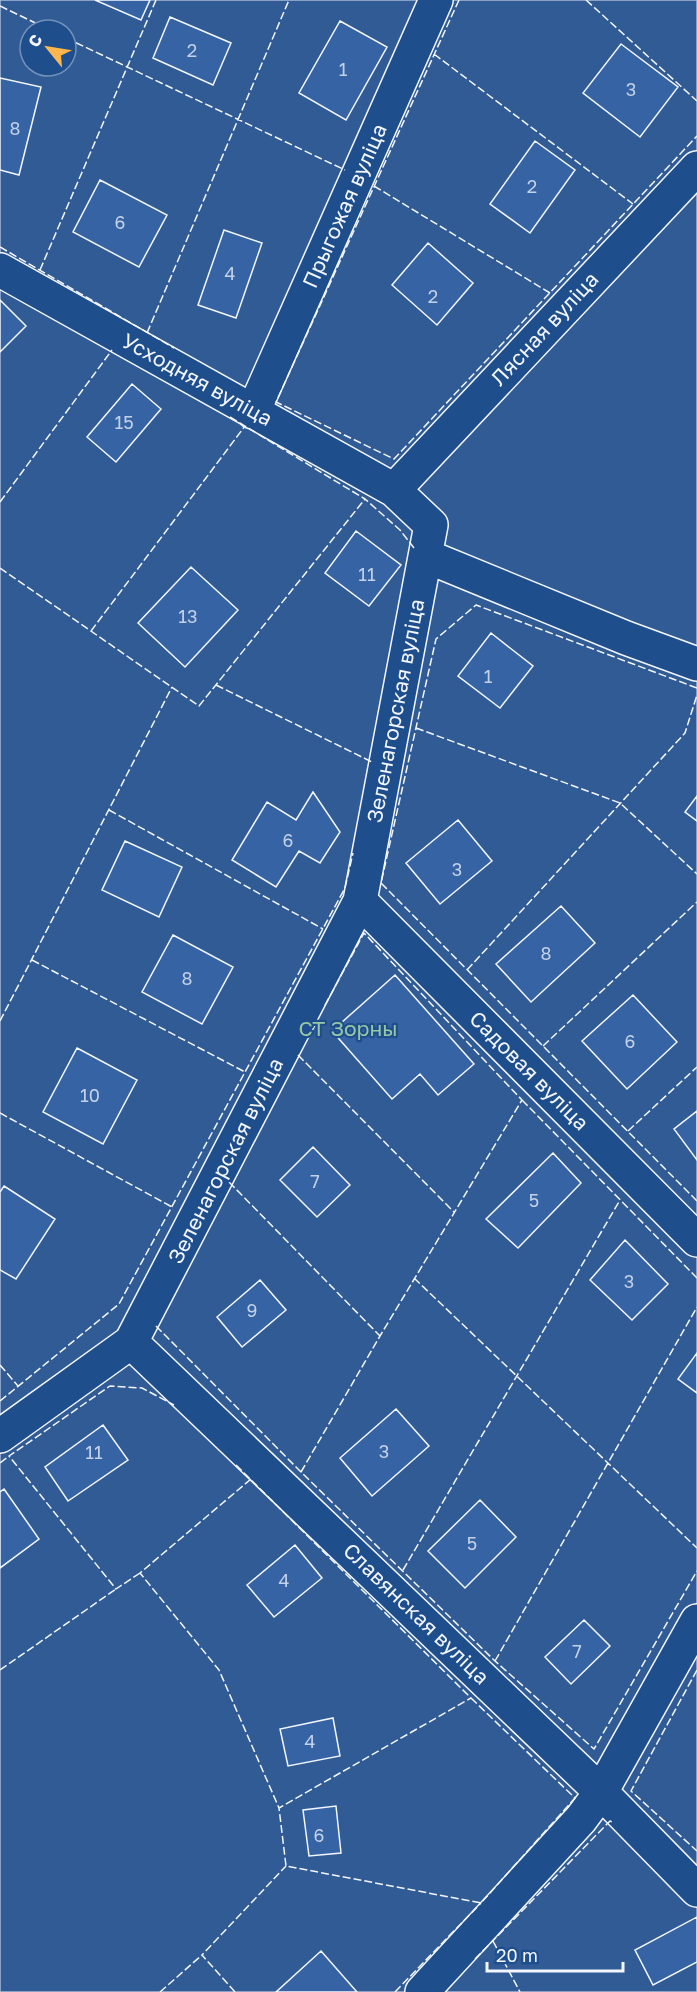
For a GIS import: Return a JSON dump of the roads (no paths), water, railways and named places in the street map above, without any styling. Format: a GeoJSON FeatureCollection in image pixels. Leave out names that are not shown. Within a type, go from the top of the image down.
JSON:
{"type":"FeatureCollection","features":[{"type":"Feature","properties":{"kind":"street","name":"Прыгожая вуліца"},"geometry":{"type":"LineString","coordinates":[[253,412],[436,0]]}},
{"type":"Feature","properties":{"kind":"street","name":"Лясная вуліца"},"geometry":{"type":"LineString","coordinates":[[394,490],[697,168]]}},
{"type":"Feature","properties":{"kind":"street","name":"Усходняя вуліца"},"geometry":{"type":"LineString","coordinates":[[0,270],[394,490]]}},
{"type":"Feature","properties":{"kind":"street","name":"Зеленагорская вуліца"},"geometry":{"type":"LineString","coordinates":[[0,1436],[131,1342],[360,901],[431,525],[394,490]]}},
{"type":"Feature","properties":{"kind":"street"},"geometry":{"type":"LineString","coordinates":[[426,556],[626,638],[697,664]]}},
{"type":"Feature","properties":{"kind":"street","name":"Садовая вуліца"},"geometry":{"type":"LineString","coordinates":[[360,901],[697,1240]]}},
{"type":"Feature","properties":{"kind":"street","name":"Славянская вуліца"},"geometry":{"type":"LineString","coordinates":[[131,1342],[601,1792],[697,1890]]}},
{"type":"Feature","properties":{"kind":"street"},"geometry":{"type":"LineString","coordinates":[[422,1992],[581,1819],[601,1792],[697,1621]]}},
{"type":"Feature","properties":{"kind":"park label","name":"СТ Зорны"},"geometry":{"type":"Point","coordinates":[348,1029]}}]}
